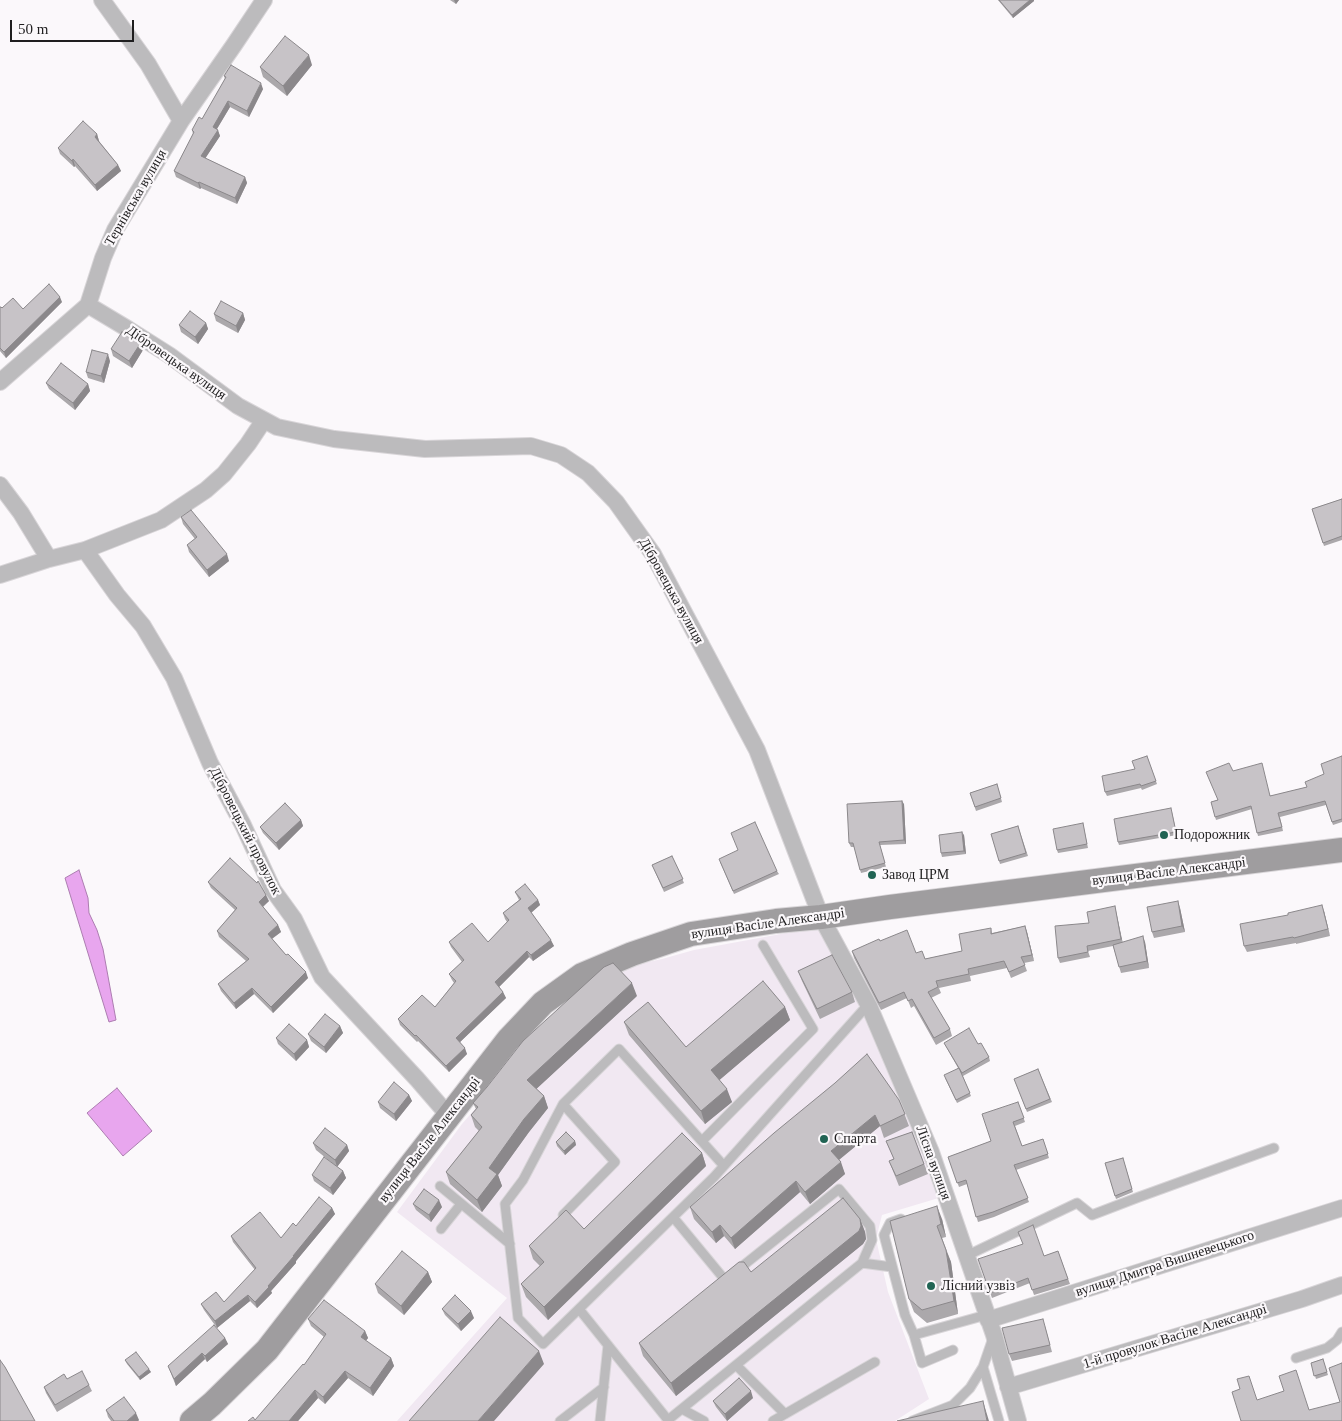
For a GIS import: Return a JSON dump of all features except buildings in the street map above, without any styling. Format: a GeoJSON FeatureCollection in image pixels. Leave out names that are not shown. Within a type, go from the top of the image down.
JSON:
{"type":"FeatureCollection","features":[{"type":"Feature","properties":{"kind":"main road","name":"вулиця Васіле Александрі"},"geometry":{"type":"LineString","coordinates":[[192,1421],[267,1350],[508,1040],[543,1003],[582,975],[632,954],[691,934],[776,921],[1342,850]]}},
{"type":"Feature","properties":{"kind":"street"},"geometry":{"type":"LineString","coordinates":[[102,0],[148,64],[181,122]]}},
{"type":"Feature","properties":{"kind":"street","name":"Тернівська вулиця"},"geometry":{"type":"LineString","coordinates":[[88,305],[103,258],[115,230],[181,122],[264,0]]}},
{"type":"Feature","properties":{"kind":"street"},"geometry":{"type":"LineString","coordinates":[[0,382],[88,305]]}},
{"type":"Feature","properties":{"kind":"street","name":"Дібровецька вулиця"},"geometry":{"type":"LineString","coordinates":[[88,305],[168,354],[238,406],[278,427],[334,439],[425,449],[531,446],[561,455],[588,473],[616,502],[653,554],[757,750],[821,916]]}},
{"type":"Feature","properties":{"kind":"street"},"geometry":{"type":"LineString","coordinates":[[0,575],[49,559],[85,550],[161,520],[206,490],[224,474],[264,420]]}},
{"type":"Feature","properties":{"kind":"street"},"geometry":{"type":"LineString","coordinates":[[0,485],[21,513],[49,559]]}},
{"type":"Feature","properties":{"kind":"street","name":"Дібровецький провулок"},"geometry":{"type":"LineString","coordinates":[[85,550],[116,595],[143,626],[174,678],[210,763],[243,825],[273,890],[294,919],[322,977],[450,1116]]}},
{"type":"Feature","properties":{"kind":"street","name":"Лісна вулиця"},"geometry":{"type":"LineString","coordinates":[[821,916],[869,1006],[931,1152],[944,1206],[966,1256],[994,1335],[1018,1421]]}},
{"type":"Feature","properties":{"kind":"street","name":"вулиця Дмитра Вишневецького"},"geometry":{"type":"LineString","coordinates":[[987,1317],[1342,1208]]}},
{"type":"Feature","properties":{"kind":"street","name":"1-й провулок Васіле Александрі"},"geometry":{"type":"LineString","coordinates":[[1008,1387],[1341,1288]]}},
{"type":"Feature","properties":{"kind":"lane"},"geometry":{"type":"LineString","coordinates":[[702,1141],[813,1028],[763,945]]}},
{"type":"Feature","properties":{"kind":"lane"},"geometry":{"type":"LineString","coordinates":[[724,1166],[619,1049],[562,1104],[523,1180],[505,1204],[518,1318],[543,1344],[724,1166],[858,1015],[869,1006]]}},
{"type":"Feature","properties":{"kind":"lane"},"geometry":{"type":"LineString","coordinates":[[562,1104],[615,1162],[563,1215]]}},
{"type":"Feature","properties":{"kind":"lane"},"geometry":{"type":"LineString","coordinates":[[966,1256],[1077,1202],[1092,1215],[1274,1148]]}},
{"type":"Feature","properties":{"kind":"lane"},"geometry":{"type":"LineString","coordinates":[[440,1186],[510,1244]]}},
{"type":"Feature","properties":{"kind":"lane"},"geometry":{"type":"LineString","coordinates":[[579,1309],[668,1421],[862,1263],[872,1240],[870,1226],[839,1189],[725,1280],[673,1217]]}},
{"type":"Feature","properties":{"kind":"lane"},"geometry":{"type":"LineString","coordinates":[[441,1229],[461,1204]]}},
{"type":"Feature","properties":{"kind":"lane"},"geometry":{"type":"LineString","coordinates":[[907,1218],[890,1222],[884,1235],[905,1315],[914,1335],[922,1363],[953,1350]]}},
{"type":"Feature","properties":{"kind":"lane"},"geometry":{"type":"LineString","coordinates":[[862,1263],[892,1267]]}},
{"type":"Feature","properties":{"kind":"lane"},"geometry":{"type":"LineString","coordinates":[[914,1335],[987,1317]]}},
{"type":"Feature","properties":{"kind":"lane"},"geometry":{"type":"LineString","coordinates":[[1296,1358],[1327,1348],[1337,1340],[1342,1332]]}},
{"type":"Feature","properties":{"kind":"lane"},"geometry":{"type":"LineString","coordinates":[[912,1421],[953,1405],[970,1388],[983,1368],[994,1335]]}},
{"type":"Feature","properties":{"kind":"lane"},"geometry":{"type":"LineString","coordinates":[[600,1421],[608,1345]]}},
{"type":"Feature","properties":{"kind":"lane"},"geometry":{"type":"LineString","coordinates":[[773,1421],[875,1362]]}},
{"type":"Feature","properties":{"kind":"lane"},"geometry":{"type":"LineString","coordinates":[[736,1366],[785,1414]]}},
{"type":"Feature","properties":{"kind":"lane"},"geometry":{"type":"LineString","coordinates":[[983,1368],[999,1421]]}},
{"type":"Feature","properties":{"kind":"lane"},"geometry":{"type":"LineString","coordinates":[[560,1421],[604,1387]]}},
{"type":"Feature","properties":{"kind":"lane"},"geometry":{"type":"LineString","coordinates":[[682,1409],[704,1421]]}},
{"type":"Feature","properties":{"kind":"shaded area"},"geometry":{"type":"Polygon","coordinates":[[[79,870],[88,898],[89,913],[103,949],[116,1020],[109,1022],[65,878],[79,870]]]}},
{"type":"Feature","properties":{"kind":"shaded area"},"geometry":{"type":"Polygon","coordinates":[[[824,926],[865,1008],[942,1197],[882,1215],[876,1239],[888,1292],[929,1399],[895,1421],[397,1421],[507,1298],[397,1212],[462,1124],[520,1057],[616,969],[694,950],[824,926]]]}},
{"type":"Feature","properties":{"kind":"shaded area"},"geometry":{"type":"Polygon","coordinates":[[[117,1088],[152,1131],[123,1156],[87,1113],[117,1088]]]}},
{"type":"Feature","properties":{"kind":"place","name":"Подорожник"},"geometry":{"type":"Point","coordinates":[1164,835]}},
{"type":"Feature","properties":{"kind":"place","name":"Завод ЦРМ"},"geometry":{"type":"Point","coordinates":[872,875]}},
{"type":"Feature","properties":{"kind":"place","name":"Спарта"},"geometry":{"type":"Point","coordinates":[824,1139]}},
{"type":"Feature","properties":{"kind":"place","name":"Лісний узвіз"},"geometry":{"type":"Point","coordinates":[931,1286]}}]}
